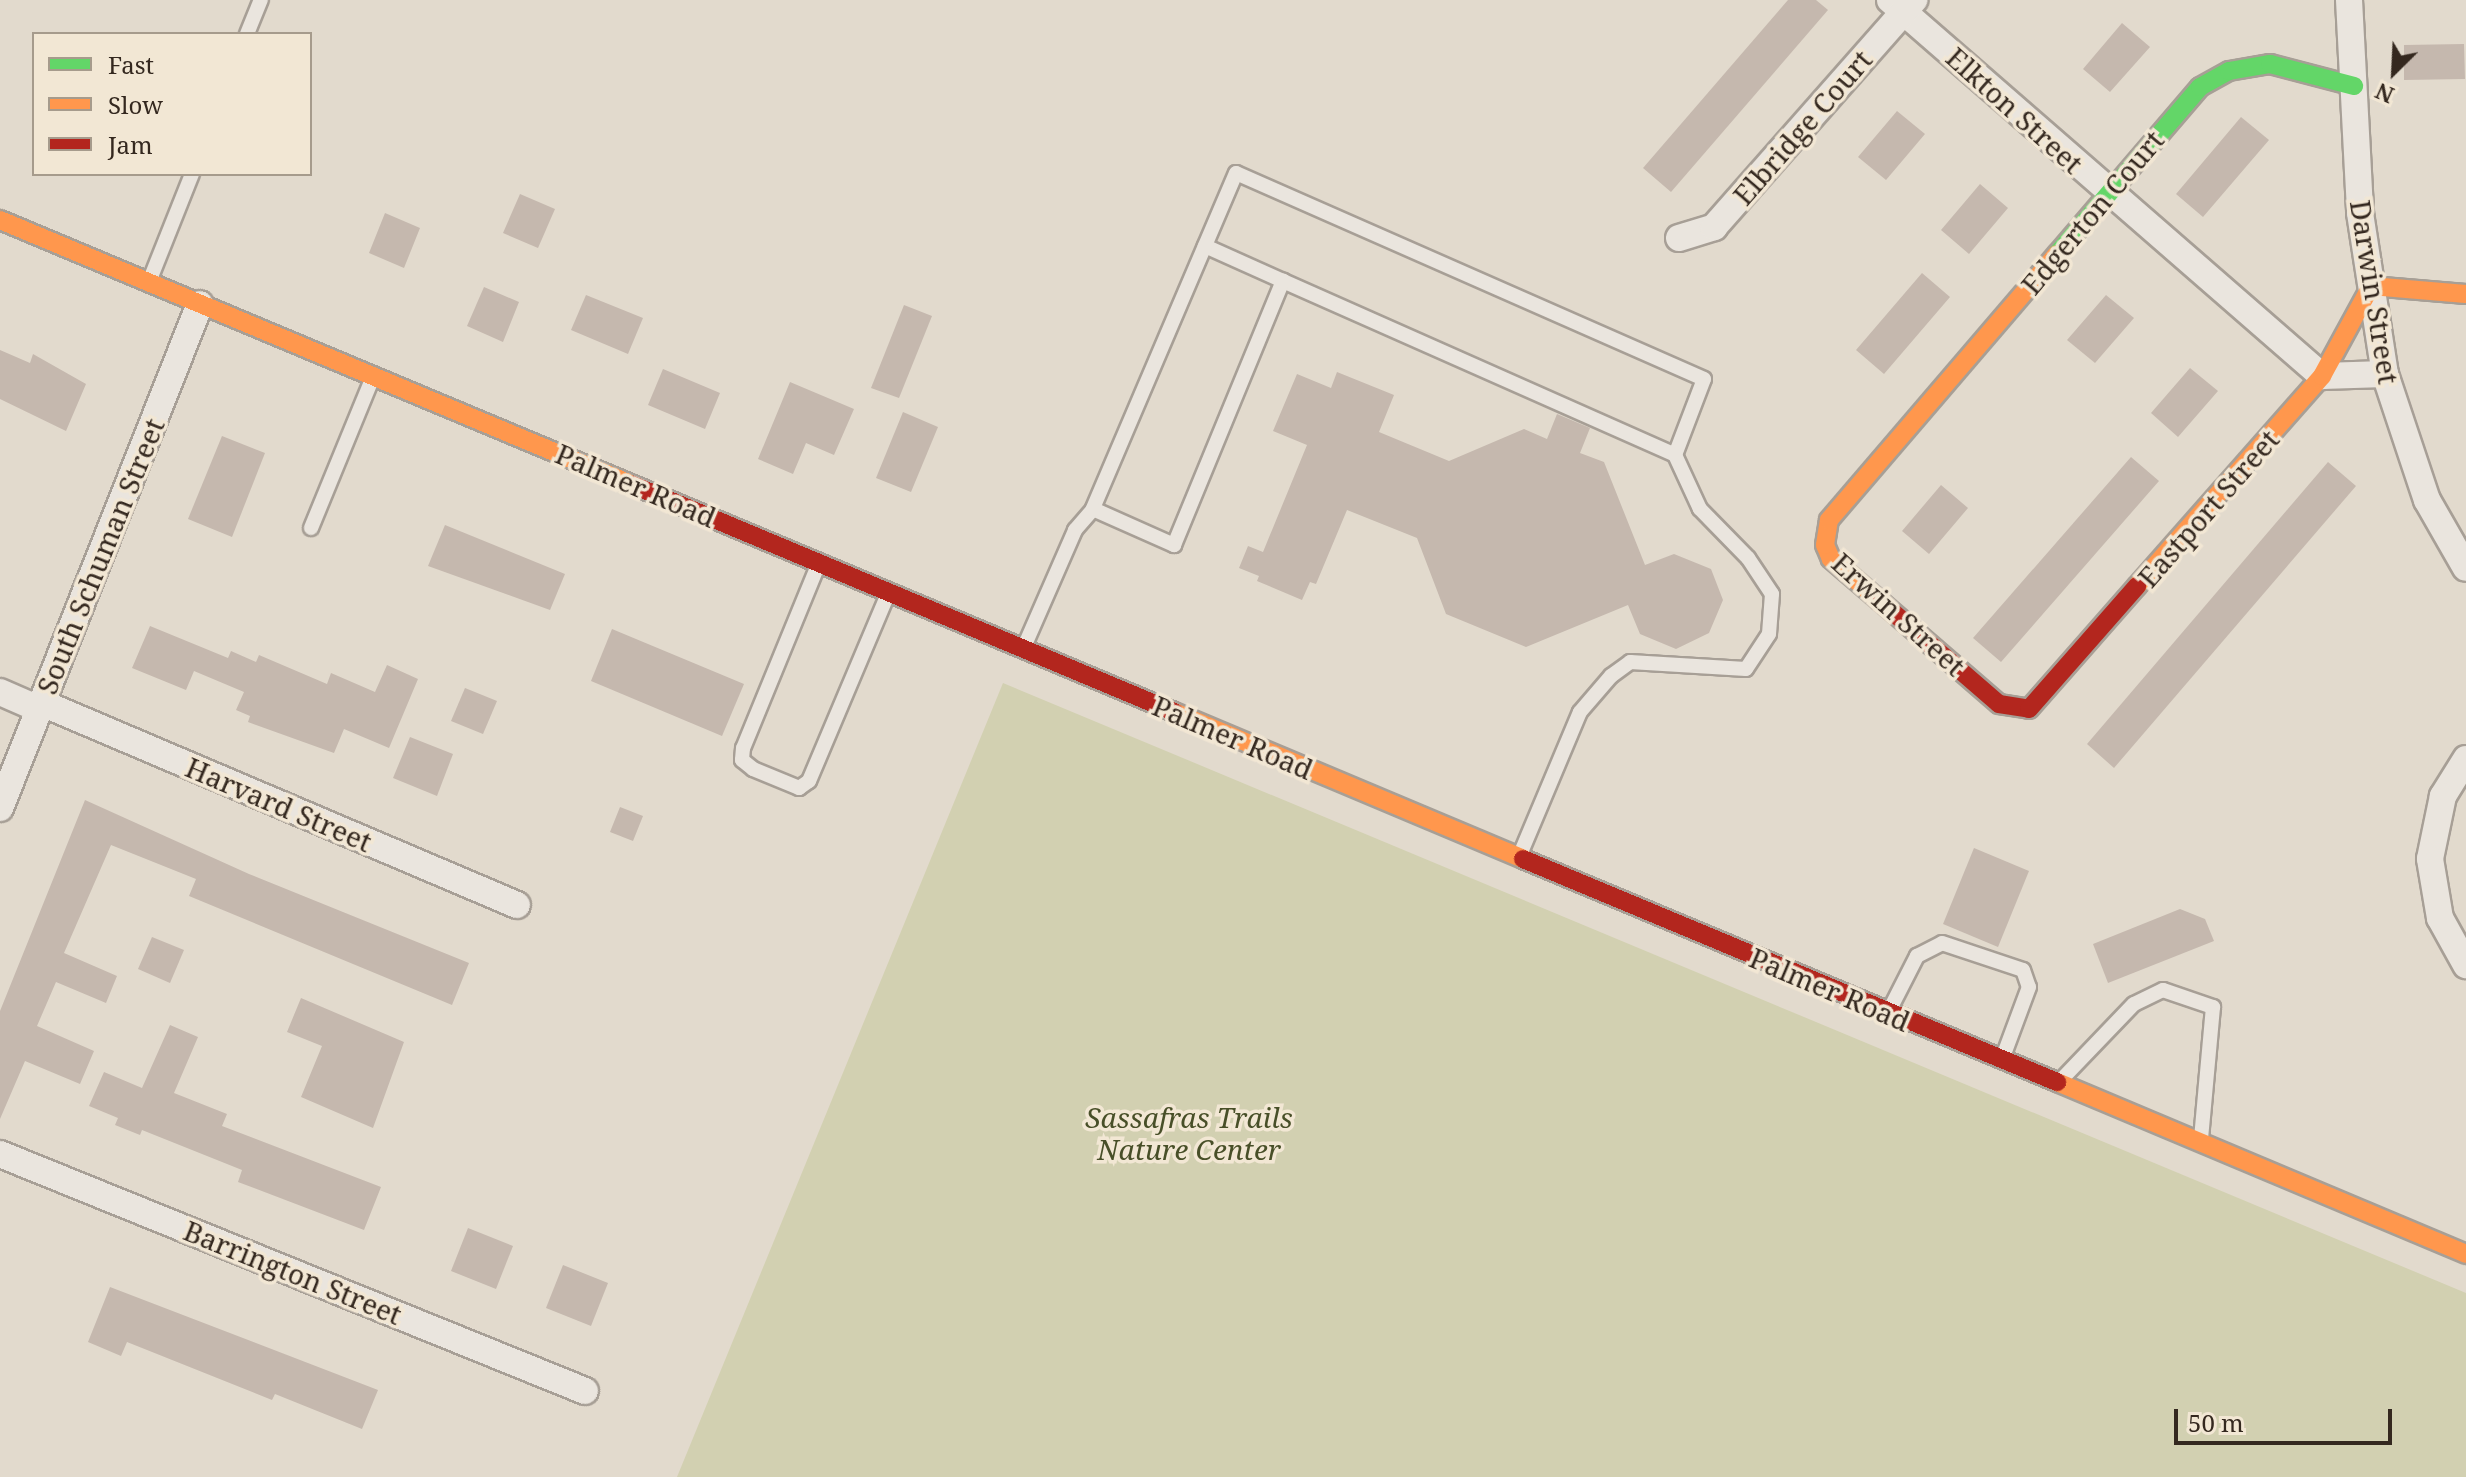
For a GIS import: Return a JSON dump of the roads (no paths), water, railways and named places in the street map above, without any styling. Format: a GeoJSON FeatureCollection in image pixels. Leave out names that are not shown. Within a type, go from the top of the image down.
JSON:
{"type":"FeatureCollection","features":[{"type":"Feature","properties":{"kind":"street"},"geometry":{"type":"LineString","coordinates":[[2350,0],[2368,0]]}},
{"type":"Feature","properties":{"kind":"street","name":"Darwin Street"},"geometry":{"type":"LineString","coordinates":[[2350,0],[2360,213],[2385,374],[2421,486],[2466,568]]}},
{"type":"Feature","properties":{"kind":"street","name":"Elkton Street"},"geometry":{"type":"LineString","coordinates":[[1902,4],[2108,193],[2322,376]]}},
{"type":"Feature","properties":{"kind":"street","name":"Elbridge Court"},"geometry":{"type":"LineString","coordinates":[[1679,238],[1714,227],[1902,4]]}},
{"type":"Feature","properties":{"kind":"street","name":"Edgerton Court"},"geometry":{"type":"LineString","coordinates":[[1880,461],[2200,87],[2229,71],[2270,64],[2354,86]]}},
{"type":"Feature","properties":{"kind":"street","name":"Palmer Road"},"geometry":{"type":"LineString","coordinates":[[0,220],[2466,1254]]}},
{"type":"Feature","properties":{"kind":"street"},"geometry":{"type":"LineString","coordinates":[[2371,286],[2466,294]]}},
{"type":"Feature","properties":{"kind":"street","name":"Eastport Street"},"geometry":{"type":"LineString","coordinates":[[2020,709],[2040,701],[2322,376],[2371,286]]}},
{"type":"Feature","properties":{"kind":"street","name":"South Schuman Street"},"geometry":{"type":"LineString","coordinates":[[0,808],[200,304]]}},
{"type":"Feature","properties":{"kind":"street"},"geometry":{"type":"LineString","coordinates":[[2322,376],[2385,374]]}},
{"type":"Feature","properties":{"kind":"street","name":"Erwin Street"},"geometry":{"type":"LineString","coordinates":[[1880,461],[1829,520],[1825,545],[1831,559],[1999,704],[2020,709]]}},
{"type":"Feature","properties":{"kind":"street","name":"Harvard Street"},"geometry":{"type":"LineString","coordinates":[[0,692],[517,905]]}},
{"type":"Feature","properties":{"kind":"street"},"geometry":{"type":"LineString","coordinates":[[2466,759],[2443,796],[2430,859],[2440,918],[2466,965]]}},
{"type":"Feature","properties":{"kind":"street","name":"Barrington Street"},"geometry":{"type":"LineString","coordinates":[[0,1154],[585,1391]]}},
{"type":"Feature","properties":{"kind":"lane"},"geometry":{"type":"LineString","coordinates":[[248,32],[261,0]]}},
{"type":"Feature","properties":{"kind":"lane"},"geometry":{"type":"LineString","coordinates":[[1023,649],[1075,530],[1093,509],[1236,173],[1704,379],[1675,455]]}},
{"type":"Feature","properties":{"kind":"lane"},"geometry":{"type":"LineString","coordinates":[[148,282],[191,176]]}},
{"type":"Feature","properties":{"kind":"lane"},"geometry":{"type":"LineString","coordinates":[[1205,246],[1675,455],[1700,509],[1748,558],[1772,594],[1769,634],[1746,669],[1630,662],[1611,676],[1580,712],[1519,857]]}},
{"type":"Feature","properties":{"kind":"lane"},"geometry":{"type":"LineString","coordinates":[[1093,509],[1174,545],[1283,281]]}},
{"type":"Feature","properties":{"kind":"lane"},"geometry":{"type":"LineString","coordinates":[[311,528],[374,375]]}},
{"type":"Feature","properties":{"kind":"lane"},"geometry":{"type":"LineString","coordinates":[[819,563],[743,748],[742,760],[753,769],[799,788],[809,781],[889,592]]}},
{"type":"Feature","properties":{"kind":"lane"},"geometry":{"type":"LineString","coordinates":[[1888,1013],[1917,956],[1942,943],[2023,970],[2029,987],[2001,1061]]}},
{"type":"Feature","properties":{"kind":"lane"},"geometry":{"type":"LineString","coordinates":[[2057,1084],[2134,1004],[2163,990],[2213,1007],[2200,1143]]}},
{"type":"Feature","properties":{"kind":"park label","name":"Sassafras Trails Nature Center"},"geometry":{"type":"Point","coordinates":[1189,1133]}}]}
